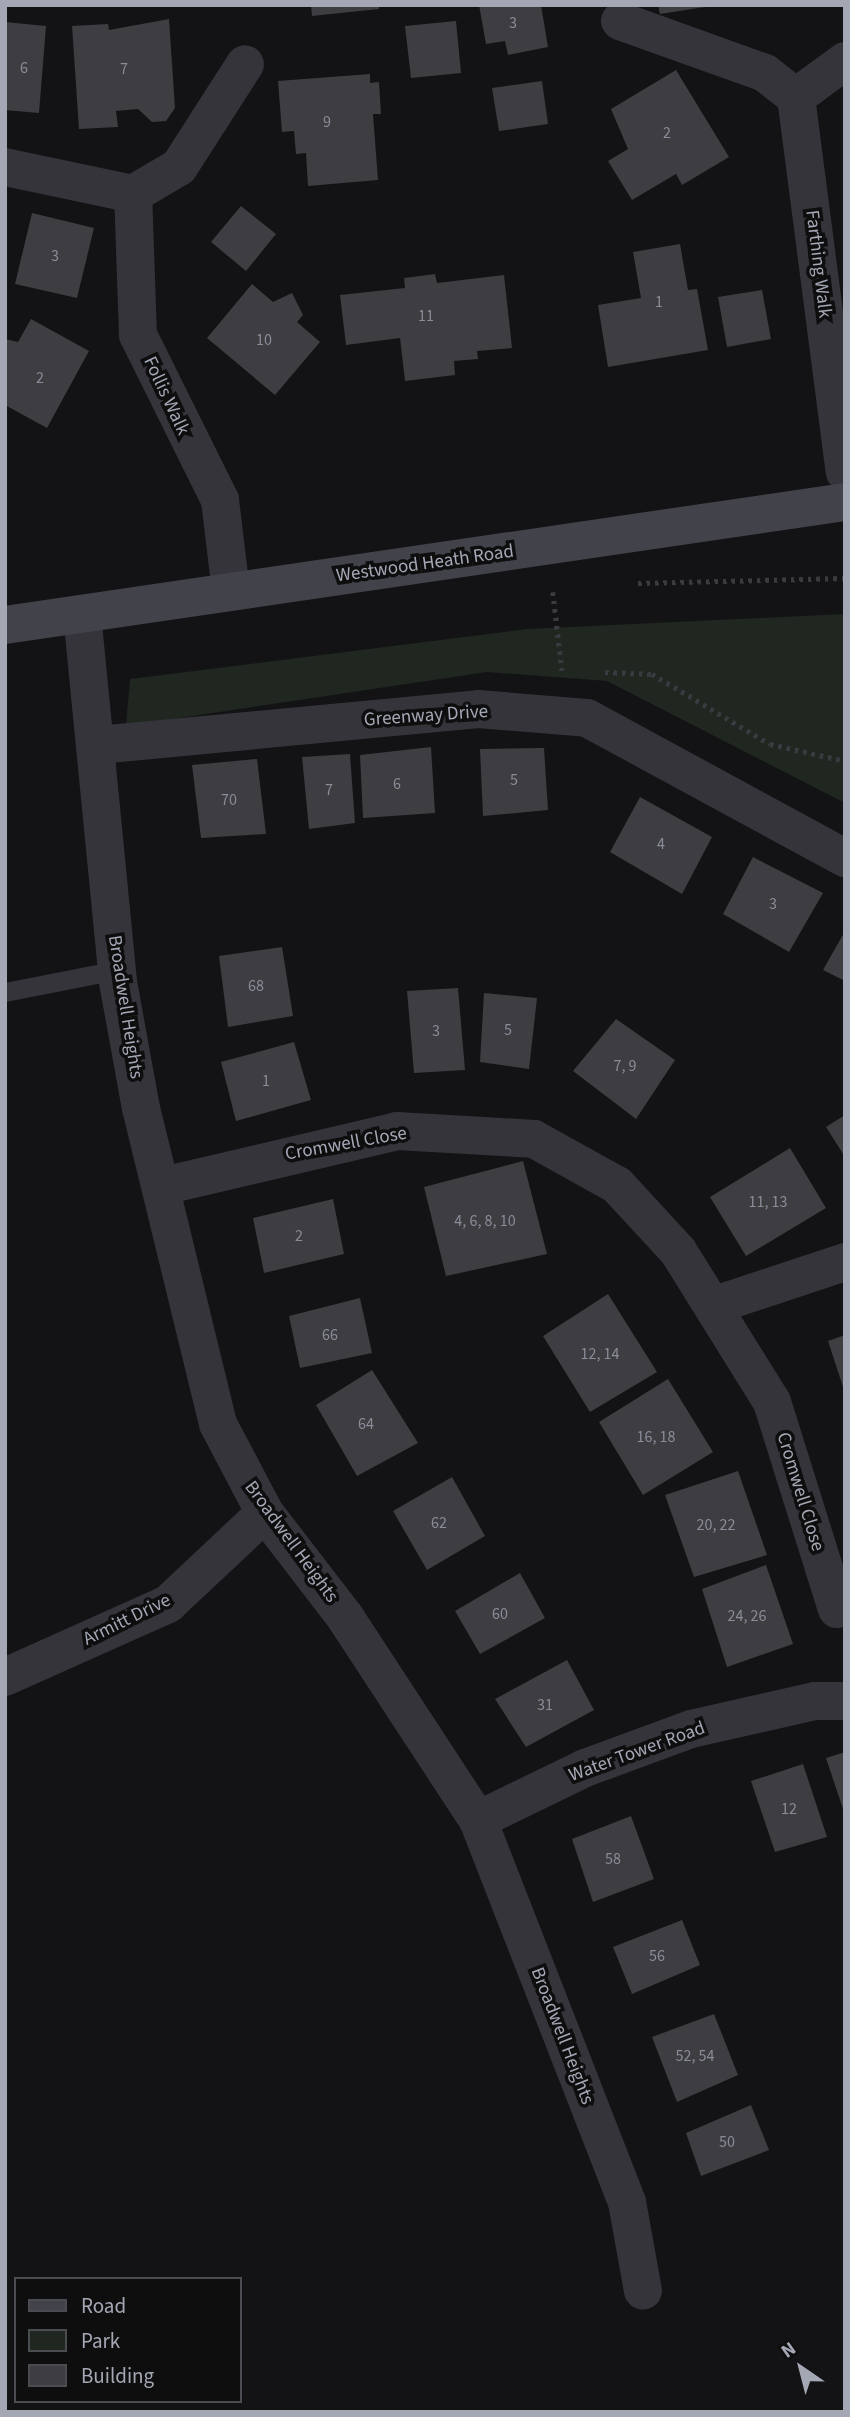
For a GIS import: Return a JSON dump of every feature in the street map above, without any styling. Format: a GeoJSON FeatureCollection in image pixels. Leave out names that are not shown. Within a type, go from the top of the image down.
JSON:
{"type":"FeatureCollection","features":[{"type":"Feature","properties":{"kind":"street"},"geometry":{"type":"LineString","coordinates":[[620,21],[765,73],[796,97],[845,61]]}},
{"type":"Feature","properties":{"kind":"street"},"geometry":{"type":"LineString","coordinates":[[5,167],[133,194],[179,167],[245,64]]}},
{"type":"Feature","properties":{"kind":"street","name":"Farthing Walk"},"geometry":{"type":"LineString","coordinates":[[796,97],[845,472]]}},
{"type":"Feature","properties":{"kind":"street","name":"Follis Walk"},"geometry":{"type":"LineString","coordinates":[[133,194],[138,335],[220,500],[231,592]]}},
{"type":"Feature","properties":{"kind":"street","name":"Westwood Heath Road"},"geometry":{"type":"LineString","coordinates":[[5,625],[845,502]]}},
{"type":"Feature","properties":{"kind":"street","name":"Broadwell Heights"},"geometry":{"type":"LineString","coordinates":[[82,614],[98,745],[117,970],[141,1108],[163,1186],[218,1424],[265,1513],[345,1617],[478,1820],[627,2202],[643,2291]]}},
{"type":"Feature","properties":{"kind":"street","name":"Greenway Drive"},"geometry":{"type":"LineString","coordinates":[[98,745],[478,709],[587,718],[845,858]]}},
{"type":"Feature","properties":{"kind":"street","name":"Cromwell Close"},"geometry":{"type":"LineString","coordinates":[[163,1186],[397,1131],[534,1139],[617,1185],[678,1251],[715,1305],[772,1402],[837,1609]]}},
{"type":"Feature","properties":{"kind":"street"},"geometry":{"type":"LineString","coordinates":[[715,1305],[845,1262]]}},
{"type":"Feature","properties":{"kind":"street","name":"Armitt Drive"},"geometry":{"type":"LineString","coordinates":[[5,1677],[168,1604],[265,1513]]}},
{"type":"Feature","properties":{"kind":"street","name":"Water Tower Road"},"geometry":{"type":"LineString","coordinates":[[478,1820],[584,1768],[691,1729],[815,1701],[845,1701]]}},
{"type":"Feature","properties":{"kind":"lane"},"geometry":{"type":"LineString","coordinates":[[5,992],[117,970]]}},
{"type":"Feature","properties":{"kind":"path"},"geometry":{"type":"LineString","coordinates":[[546,546],[562,671]]}},
{"type":"Feature","properties":{"kind":"green space"},"geometry":{"type":"Polygon","coordinates":[[[845,614],[845,803],[607,681],[487,672],[126,726],[130,679],[527,629],[845,614]]]}},
{"type":"Feature","properties":{"kind":"building"},"geometry":{"type":"Polygon","coordinates":[[[311,5],[379,5],[379,9],[312,16],[311,5]]]}},
{"type":"Feature","properties":{"kind":"building"},"geometry":{"type":"Polygon","coordinates":[[[479,5],[541,5],[548,47],[508,55],[505,41],[486,44],[479,5]]]}},
{"type":"Feature","properties":{"kind":"building"},"geometry":{"type":"Polygon","coordinates":[[[658,5],[705,5],[705,7],[660,14],[658,5]]]}},
{"type":"Feature","properties":{"kind":"building"},"geometry":{"type":"Polygon","coordinates":[[[169,19],[175,108],[166,121],[152,122],[138,109],[116,111],[118,127],[79,129],[72,26],[108,24],[109,30],[169,19]]]}},
{"type":"Feature","properties":{"kind":"building"},"geometry":{"type":"Polygon","coordinates":[[[456,21],[461,73],[411,78],[405,26],[456,21]]]}},
{"type":"Feature","properties":{"kind":"building"},"geometry":{"type":"Polygon","coordinates":[[[5,22],[46,26],[39,113],[5,110],[5,22]]]}},
{"type":"Feature","properties":{"kind":"building"},"geometry":{"type":"Polygon","coordinates":[[[676,70],[729,157],[682,185],[676,174],[632,200],[608,161],[628,149],[611,109],[676,70]]]}},
{"type":"Feature","properties":{"kind":"building"},"geometry":{"type":"Polygon","coordinates":[[[370,74],[370,83],[379,82],[381,114],[373,114],[378,180],[308,186],[306,153],[296,154],[294,131],[282,132],[278,81],[370,74]]]}},
{"type":"Feature","properties":{"kind":"building"},"geometry":{"type":"Polygon","coordinates":[[[542,81],[548,124],[499,131],[492,88],[542,81]]]}},
{"type":"Feature","properties":{"kind":"building"},"geometry":{"type":"Polygon","coordinates":[[[241,206],[276,234],[246,271],[211,242],[241,206]]]}},
{"type":"Feature","properties":{"kind":"building"},"geometry":{"type":"Polygon","coordinates":[[[32,213],[94,228],[77,298],[15,284],[32,213]]]}},
{"type":"Feature","properties":{"kind":"building"},"geometry":{"type":"Polygon","coordinates":[[[680,244],[688,290],[697,289],[708,350],[608,367],[598,305],[641,298],[633,252],[680,244]]]}},
{"type":"Feature","properties":{"kind":"building"},"geometry":{"type":"Polygon","coordinates":[[[435,274],[437,283],[504,275],[512,348],[477,351],[478,359],[454,361],[455,375],[405,381],[400,338],[346,345],[340,295],[405,288],[404,278],[435,274]]]}},
{"type":"Feature","properties":{"kind":"building"},"geometry":{"type":"Polygon","coordinates":[[[252,284],[273,302],[292,293],[303,315],[297,322],[320,342],[275,395],[207,338],[252,284]]]}},
{"type":"Feature","properties":{"kind":"building"},"geometry":{"type":"Polygon","coordinates":[[[762,290],[771,339],[727,347],[718,297],[762,290]]]}},
{"type":"Feature","properties":{"kind":"building"},"geometry":{"type":"Polygon","coordinates":[[[31,319],[89,351],[47,428],[5,405],[5,339],[18,342],[31,319]]]}},
{"type":"Feature","properties":{"kind":"building"},"geometry":{"type":"Polygon","coordinates":[[[431,747],[435,813],[363,818],[360,755],[431,747]]]}},
{"type":"Feature","properties":{"kind":"building"},"geometry":{"type":"Polygon","coordinates":[[[544,748],[548,810],[483,816],[480,749],[544,748]]]}},
{"type":"Feature","properties":{"kind":"building"},"geometry":{"type":"Polygon","coordinates":[[[350,754],[355,823],[309,829],[302,757],[350,754]]]}},
{"type":"Feature","properties":{"kind":"building"},"geometry":{"type":"Polygon","coordinates":[[[257,759],[266,834],[201,838],[192,765],[257,759]]]}},
{"type":"Feature","properties":{"kind":"building"},"geometry":{"type":"Polygon","coordinates":[[[640,797],[712,837],[682,894],[610,852],[640,797]]]}},
{"type":"Feature","properties":{"kind":"building"},"geometry":{"type":"Polygon","coordinates":[[[753,857],[823,893],[789,952],[723,914],[753,857]]]}},
{"type":"Feature","properties":{"kind":"building"},"geometry":{"type":"Polygon","coordinates":[[[845,931],[845,981],[823,970],[845,931]]]}},
{"type":"Feature","properties":{"kind":"building"},"geometry":{"type":"Polygon","coordinates":[[[282,947],[293,1016],[228,1027],[219,956],[282,947]]]}},
{"type":"Feature","properties":{"kind":"building"},"geometry":{"type":"Polygon","coordinates":[[[458,988],[465,1070],[414,1073],[407,991],[458,988]]]}},
{"type":"Feature","properties":{"kind":"building"},"geometry":{"type":"Polygon","coordinates":[[[484,993],[537,998],[529,1069],[480,1062],[484,993]]]}},
{"type":"Feature","properties":{"kind":"building"},"geometry":{"type":"Polygon","coordinates":[[[616,1019],[675,1060],[636,1119],[573,1071],[616,1019]]]}},
{"type":"Feature","properties":{"kind":"building"},"geometry":{"type":"Polygon","coordinates":[[[294,1042],[311,1100],[236,1121],[221,1062],[294,1042]]]}},
{"type":"Feature","properties":{"kind":"building"},"geometry":{"type":"Polygon","coordinates":[[[845,1115],[845,1157],[826,1127],[845,1115]]]}},
{"type":"Feature","properties":{"kind":"building"},"geometry":{"type":"Polygon","coordinates":[[[790,1148],[826,1208],[746,1256],[710,1197],[790,1148]]]}},
{"type":"Feature","properties":{"kind":"building"},"geometry":{"type":"Polygon","coordinates":[[[523,1161],[547,1254],[446,1276],[424,1187],[523,1161]]]}},
{"type":"Feature","properties":{"kind":"building"},"geometry":{"type":"Polygon","coordinates":[[[333,1199],[344,1254],[264,1273],[253,1218],[333,1199]]]}},
{"type":"Feature","properties":{"kind":"building"},"geometry":{"type":"Polygon","coordinates":[[[608,1294],[657,1372],[590,1412],[543,1336],[608,1294]]]}},
{"type":"Feature","properties":{"kind":"building"},"geometry":{"type":"Polygon","coordinates":[[[360,1298],[372,1353],[300,1368],[289,1316],[360,1298]]]}},
{"type":"Feature","properties":{"kind":"building"},"geometry":{"type":"Polygon","coordinates":[[[845,1335],[845,1390],[844,1390],[828,1341],[845,1335]]]}},
{"type":"Feature","properties":{"kind":"building"},"geometry":{"type":"Polygon","coordinates":[[[372,1370],[418,1443],[357,1476],[316,1405],[372,1370]]]}},
{"type":"Feature","properties":{"kind":"building"},"geometry":{"type":"Polygon","coordinates":[[[668,1379],[713,1452],[643,1495],[599,1422],[668,1379]]]}},
{"type":"Feature","properties":{"kind":"building"},"geometry":{"type":"Polygon","coordinates":[[[738,1471],[767,1555],[694,1577],[665,1495],[738,1471]]]}},
{"type":"Feature","properties":{"kind":"building"},"geometry":{"type":"Polygon","coordinates":[[[452,1477],[485,1536],[427,1570],[393,1511],[452,1477]]]}},
{"type":"Feature","properties":{"kind":"building"},"geometry":{"type":"Polygon","coordinates":[[[766,1565],[793,1644],[727,1667],[702,1589],[766,1565]]]}},
{"type":"Feature","properties":{"kind":"building"},"geometry":{"type":"Polygon","coordinates":[[[520,1573],[545,1618],[480,1654],[455,1611],[520,1573]]]}},
{"type":"Feature","properties":{"kind":"building"},"geometry":{"type":"Polygon","coordinates":[[[567,1660],[594,1710],[526,1747],[495,1699],[567,1660]]]}},
{"type":"Feature","properties":{"kind":"building"},"geometry":{"type":"Polygon","coordinates":[[[845,1752],[845,1812],[844,1812],[826,1758],[845,1752]]]}},
{"type":"Feature","properties":{"kind":"building"},"geometry":{"type":"Polygon","coordinates":[[[803,1764],[827,1837],[775,1852],[751,1781],[803,1764]]]}},
{"type":"Feature","properties":{"kind":"building"},"geometry":{"type":"Polygon","coordinates":[[[631,1816],[654,1879],[593,1902],[572,1839],[631,1816]]]}},
{"type":"Feature","properties":{"kind":"building"},"geometry":{"type":"Polygon","coordinates":[[[682,1920],[700,1965],[632,1994],[613,1947],[682,1920]]]}},
{"type":"Feature","properties":{"kind":"building"},"geometry":{"type":"Polygon","coordinates":[[[714,2014],[738,2075],[677,2102],[652,2037],[714,2014]]]}},
{"type":"Feature","properties":{"kind":"building"},"geometry":{"type":"Polygon","coordinates":[[[751,2105],[769,2150],[701,2176],[686,2133],[751,2105]]]}}]}
